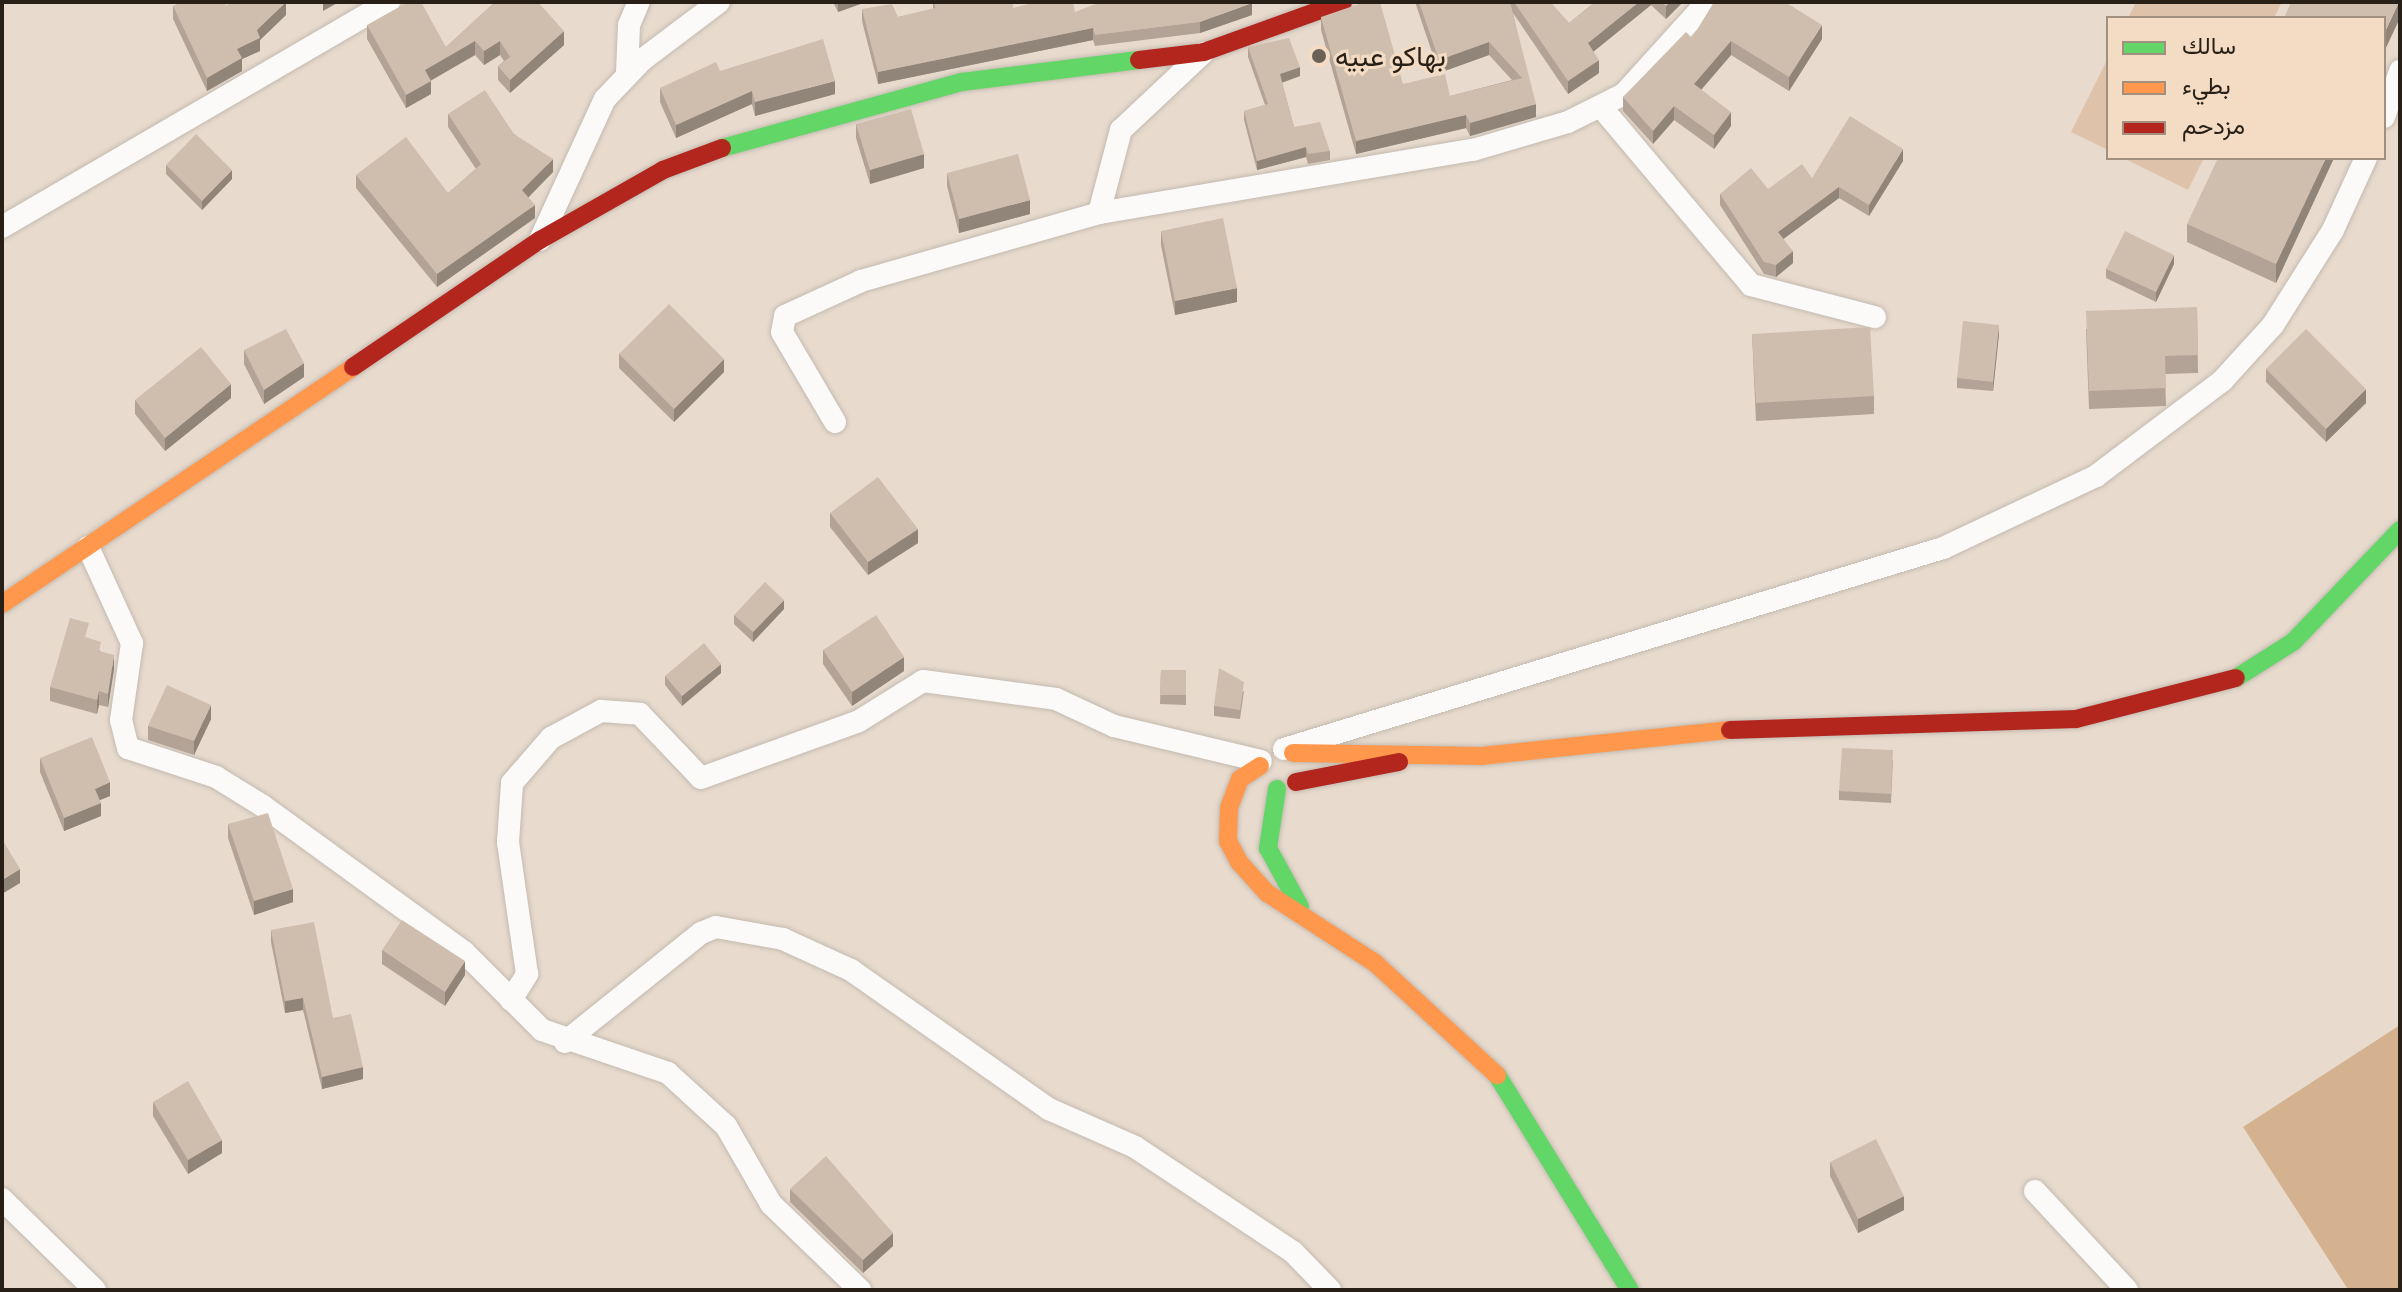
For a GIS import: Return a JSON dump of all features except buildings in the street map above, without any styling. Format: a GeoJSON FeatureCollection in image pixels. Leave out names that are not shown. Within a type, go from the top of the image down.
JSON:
{"type":"FeatureCollection","features":[{"type":"Feature","properties":{"kind":"main road"},"geometry":{"type":"LineString","coordinates":[[2,604],[540,240],[663,170],[829,114],[962,82],[1204,52],[1312,16],[1343,2]]}},
{"type":"Feature","properties":{"kind":"main road"},"geometry":{"type":"LineString","coordinates":[[1277,789],[1296,782],[1413,757],[1793,725],[2076,719],[2171,701],[2222,687],[2293,642],[2400,530]]}},
{"type":"Feature","properties":{"kind":"main road"},"geometry":{"type":"LineString","coordinates":[[1413,757],[1370,749],[1289,751],[1261,763],[1240,779],[1232,795],[1228,841],[1255,882],[1304,913],[1442,1019],[1499,1077],[1630,1290]]}},
{"type":"Feature","properties":{"kind":"main road"},"geometry":{"type":"LineString","coordinates":[[1289,751],[1296,782]]}},
{"type":"Feature","properties":{"kind":"main road"},"geometry":{"type":"LineString","coordinates":[[1261,763],[1277,789],[1268,848],[1304,913]]}},
{"type":"Feature","properties":{"kind":"street"},"geometry":{"type":"LineString","coordinates":[[2,227],[389,2]]}},
{"type":"Feature","properties":{"kind":"street"},"geometry":{"type":"LineString","coordinates":[[627,73],[629,25],[639,2]]}},
{"type":"Feature","properties":{"kind":"street"},"geometry":{"type":"LineString","coordinates":[[540,240],[605,99],[627,73],[719,2]]}},
{"type":"Feature","properties":{"kind":"street"},"geometry":{"type":"LineString","coordinates":[[1286,2],[1312,16]]}},
{"type":"Feature","properties":{"kind":"street"},"geometry":{"type":"LineString","coordinates":[[835,422],[785,339],[785,316],[861,281],[1099,213],[1473,150],[1602,108],[1707,2]]}},
{"type":"Feature","properties":{"kind":"street"},"geometry":{"type":"LineString","coordinates":[[1099,213],[1121,130],[1204,52]]}},
{"type":"Feature","properties":{"kind":"street"},"geometry":{"type":"LineString","coordinates":[[2386,111],[2400,71]]}},
{"type":"Feature","properties":{"kind":"street"},"geometry":{"type":"LineString","coordinates":[[1602,108],[1751,285],[1875,317]]}},
{"type":"Feature","properties":{"kind":"street"},"geometry":{"type":"LineString","coordinates":[[1289,751],[1943,548],[2096,476],[2222,381],[2273,325],[2333,230],[2365,160]]}},
{"type":"Feature","properties":{"kind":"street"},"geometry":{"type":"LineString","coordinates":[[88,547],[132,643],[121,720],[128,748],[216,777],[263,806],[464,952],[511,1000],[565,1042],[643,1062],[703,1100],[771,1204],[860,1290]]}},
{"type":"Feature","properties":{"kind":"street"},"geometry":{"type":"LineString","coordinates":[[511,1000],[527,974],[508,842],[512,783],[551,738],[601,711],[640,714],[701,778],[859,721],[923,681],[1056,699],[1114,726],[1261,763]]}},
{"type":"Feature","properties":{"kind":"street"},"geometry":{"type":"LineString","coordinates":[[565,1042],[701,933],[716,927],[783,939],[863,978],[1049,1109],[1135,1147],[1293,1252],[1330,1290]]}},
{"type":"Feature","properties":{"kind":"street"},"geometry":{"type":"LineString","coordinates":[[2035,1191],[2127,1290]]}},
{"type":"Feature","properties":{"kind":"street"},"geometry":{"type":"LineString","coordinates":[[2,1199],[95,1290]]}},
{"type":"Feature","properties":{"kind":"shaded area"},"geometry":{"type":"Polygon","coordinates":[[[2136,2],[2282,2],[2275,16],[2129,16],[2136,2]]]}},
{"type":"Feature","properties":{"kind":"shaded area"},"geometry":{"type":"Polygon","coordinates":[[[2106,62],[2106,149],[2071,132],[2106,62]]]}},
{"type":"Feature","properties":{"kind":"shaded area"},"geometry":{"type":"Polygon","coordinates":[[[2127,160],[2203,160],[2188,190],[2127,160]]]}},
{"type":"Feature","properties":{"kind":"shaded area"},"geometry":{"type":"Polygon","coordinates":[[[2400,1025],[2400,1290],[2347,1288],[2243,1127],[2400,1025]]]}},
{"type":"Feature","properties":{"kind":"traffic: fast"},"geometry":{"type":"LineString","coordinates":[[722,148],[962,82],[1139,60]]}},
{"type":"Feature","properties":{"kind":"traffic: fast"},"geometry":{"type":"LineString","coordinates":[[2236,678],[2293,642],[2400,530]]}},
{"type":"Feature","properties":{"kind":"traffic: fast"},"geometry":{"type":"LineString","coordinates":[[1277,789],[1268,848],[1300,907]]}},
{"type":"Feature","properties":{"kind":"traffic: fast"},"geometry":{"type":"LineString","coordinates":[[1497,1075],[1630,1290]]}},
{"type":"Feature","properties":{"kind":"traffic: slow"},"geometry":{"type":"LineString","coordinates":[[2,604],[353,367]]}},
{"type":"Feature","properties":{"kind":"traffic: slow"},"geometry":{"type":"LineString","coordinates":[[1293,753],[1481,756],[1730,730]]}},
{"type":"Feature","properties":{"kind":"traffic: slow"},"geometry":{"type":"LineString","coordinates":[[1260,766],[1240,779],[1229,808],[1228,841],[1239,862],[1267,893],[1375,963],[1497,1075]]}},
{"type":"Feature","properties":{"kind":"traffic: jam"},"geometry":{"type":"LineString","coordinates":[[1139,60],[1204,52],[1343,2]]}},
{"type":"Feature","properties":{"kind":"traffic: jam"},"geometry":{"type":"LineString","coordinates":[[353,367],[540,240],[663,170],[722,148]]}},
{"type":"Feature","properties":{"kind":"traffic: jam"},"geometry":{"type":"LineString","coordinates":[[1730,730],[2076,719],[2236,678]]}},
{"type":"Feature","properties":{"kind":"traffic: jam"},"geometry":{"type":"LineString","coordinates":[[1296,782],[1399,762]]}},
{"type":"Feature","properties":{"kind":"place","name":"بهاكو عبيه"},"geometry":{"type":"Point","coordinates":[1319,56]}}]}
